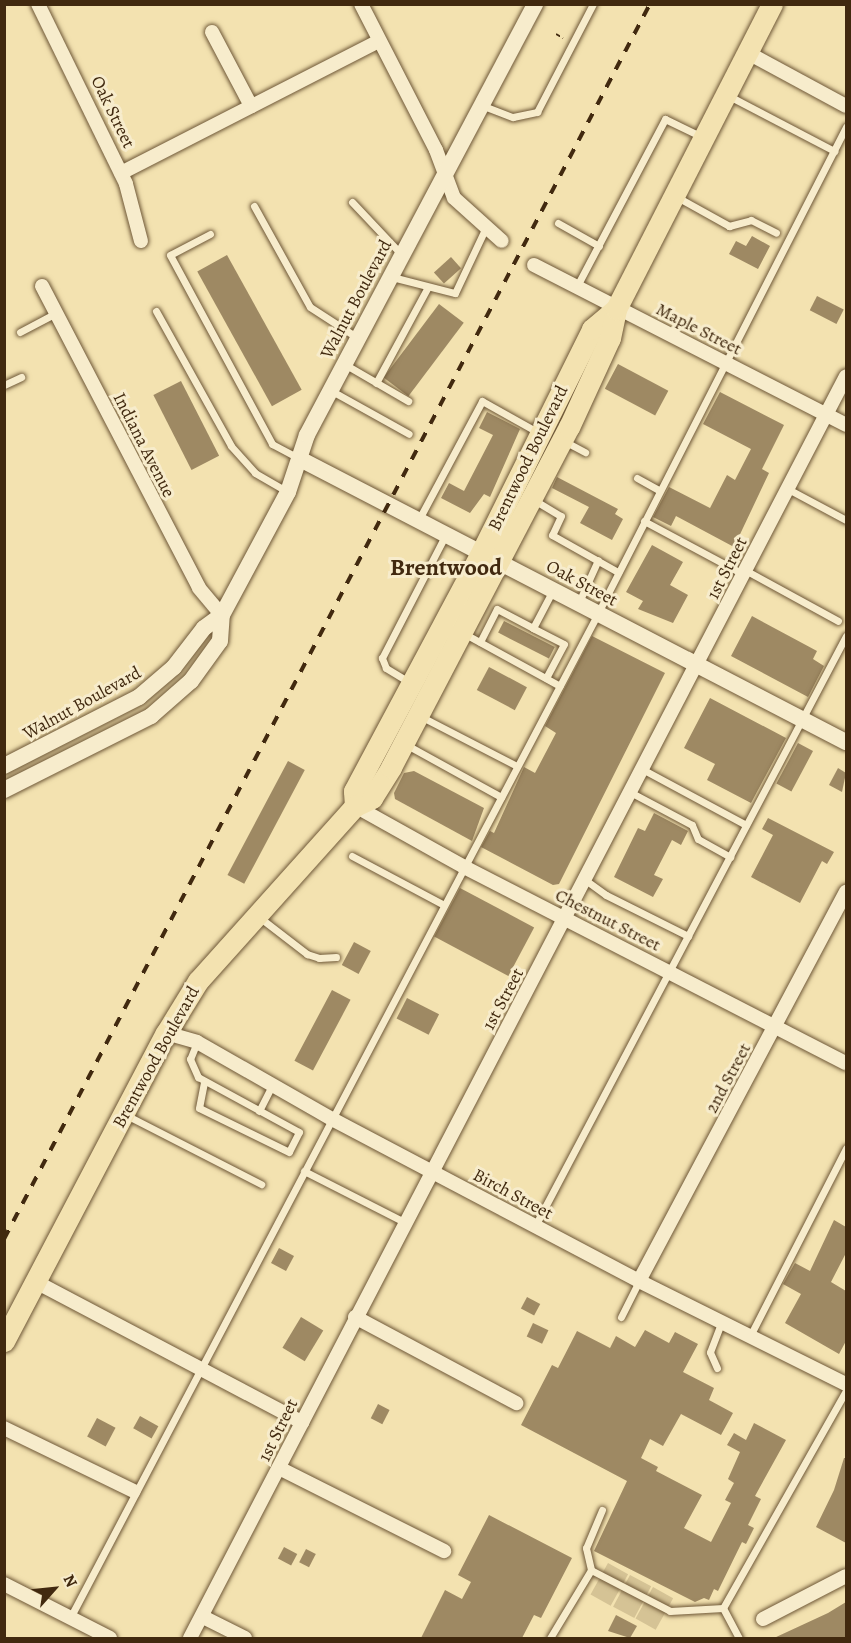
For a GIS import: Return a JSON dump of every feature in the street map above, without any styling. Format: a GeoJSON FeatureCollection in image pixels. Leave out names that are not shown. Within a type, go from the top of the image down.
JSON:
{"type":"FeatureCollection","features":[{"type":"Feature","properties":{"kind":"main road","name":"Brentwood Boulevard"},"geometry":{"type":"LineString","coordinates":[[4,1341],[166,1033],[198,981],[355,806],[372,798],[403,743],[418,699],[490,555],[531,498],[562,440],[610,338],[616,309],[772,4]]}},
{"type":"Feature","properties":{"kind":"main road","name":"Brentwood Boulevard"},"geometry":{"type":"LineString","coordinates":[[355,806],[354,791],[418,699],[460,631],[540,434],[592,329],[616,309]]}},
{"type":"Feature","properties":{"kind":"street","name":"Oak Street"},"geometry":{"type":"LineString","coordinates":[[38,4],[121,173],[141,241]]}},
{"type":"Feature","properties":{"kind":"street"},"geometry":{"type":"LineString","coordinates":[[361,4],[444,172],[454,198],[502,241]]}},
{"type":"Feature","properties":{"kind":"street","name":"Walnut Boulevard"},"geometry":{"type":"LineString","coordinates":[[4,790],[151,716],[191,681],[220,641],[222,615],[288,492],[307,435],[444,172],[535,4]]}},
{"type":"Feature","properties":{"kind":"street"},"geometry":{"type":"LineString","coordinates":[[212,32],[251,106]]}},
{"type":"Feature","properties":{"kind":"street"},"geometry":{"type":"LineString","coordinates":[[121,173],[379,41]]}},
{"type":"Feature","properties":{"kind":"street"},"geometry":{"type":"LineString","coordinates":[[748,53],[846,106]]}},
{"type":"Feature","properties":{"kind":"street","name":"Maple Street"},"geometry":{"type":"LineString","coordinates":[[534,265],[846,425]]}},
{"type":"Feature","properties":{"kind":"street","name":"Indiana Avenue"},"geometry":{"type":"LineString","coordinates":[[42,286],[199,588],[222,615]]}},
{"type":"Feature","properties":{"kind":"street","name":"1st Street"},"geometry":{"type":"LineString","coordinates":[[190,1638],[203,1617],[431,1171],[698,665],[846,376]]}},
{"type":"Feature","properties":{"kind":"street","name":"Oak Street"},"geometry":{"type":"LineString","coordinates":[[300,459],[418,521],[490,555],[846,742]]}},
{"type":"Feature","properties":{"kind":"street","name":"Walnut Boulevard"},"geometry":{"type":"LineString","coordinates":[[4,766],[139,697],[174,667],[204,628],[222,615]]}},
{"type":"Feature","properties":{"kind":"street","name":"Chestnut Street"},"geometry":{"type":"LineString","coordinates":[[355,806],[464,867],[846,1063]]}},
{"type":"Feature","properties":{"kind":"street","name":"2nd Street"},"geometry":{"type":"LineString","coordinates":[[639,1281],[777,1026],[846,892]]}},
{"type":"Feature","properties":{"kind":"street","name":"Birch Street"},"geometry":{"type":"LineString","coordinates":[[166,1033],[197,1042],[274,1083],[332,1119],[639,1281],[748,1338],[846,1384]]}},
{"type":"Feature","properties":{"kind":"street"},"geometry":{"type":"LineString","coordinates":[[36,1282],[302,1422]]}},
{"type":"Feature","properties":{"kind":"street"},"geometry":{"type":"LineString","coordinates":[[355,1317],[516,1403]]}},
{"type":"Feature","properties":{"kind":"street"},"geometry":{"type":"LineString","coordinates":[[4,1428],[134,1491]]}},
{"type":"Feature","properties":{"kind":"street"},"geometry":{"type":"LineString","coordinates":[[279,1468],[444,1551]]}},
{"type":"Feature","properties":{"kind":"street"},"geometry":{"type":"LineString","coordinates":[[763,1619],[846,1576]]}},
{"type":"Feature","properties":{"kind":"street"},"geometry":{"type":"LineString","coordinates":[[4,1584],[110,1638]]}},
{"type":"Feature","properties":{"kind":"street"},"geometry":{"type":"LineString","coordinates":[[203,1617],[245,1638]]}},
{"type":"Feature","properties":{"kind":"lane"},"geometry":{"type":"LineString","coordinates":[[481,105],[513,117],[537,112],[593,4]]}},
{"type":"Feature","properties":{"kind":"lane"},"geometry":{"type":"LineString","coordinates":[[726,95],[834,151]]}},
{"type":"Feature","properties":{"kind":"lane"},"geometry":{"type":"LineString","coordinates":[[577,286],[664,119],[704,138]]}},
{"type":"Feature","properties":{"kind":"lane"},"geometry":{"type":"LineString","coordinates":[[70,1618],[134,1491],[598,613],[724,362],[846,127]]}},
{"type":"Feature","properties":{"kind":"lane"},"geometry":{"type":"LineString","coordinates":[[675,196],[729,226],[751,220],[776,233]]}},
{"type":"Feature","properties":{"kind":"lane"},"geometry":{"type":"LineString","coordinates":[[352,201],[401,254]]}},
{"type":"Feature","properties":{"kind":"lane"},"geometry":{"type":"LineString","coordinates":[[254,206],[310,307],[358,338]]}},
{"type":"Feature","properties":{"kind":"lane"},"geometry":{"type":"LineString","coordinates":[[558,223],[599,246]]}},
{"type":"Feature","properties":{"kind":"lane"},"geometry":{"type":"LineString","coordinates":[[390,276],[455,293],[486,227]]}},
{"type":"Feature","properties":{"kind":"lane"},"geometry":{"type":"LineString","coordinates":[[210,234],[170,255],[272,444],[300,459]]}},
{"type":"Feature","properties":{"kind":"lane"},"geometry":{"type":"LineString","coordinates":[[376,383],[428,287]]}},
{"type":"Feature","properties":{"kind":"lane"},"geometry":{"type":"LineString","coordinates":[[156,310],[231,446],[255,473],[288,492]]}},
{"type":"Feature","properties":{"kind":"lane"},"geometry":{"type":"LineString","coordinates":[[20,333],[56,313]]}},
{"type":"Feature","properties":{"kind":"lane"},"geometry":{"type":"LineString","coordinates":[[343,364],[408,401]]}},
{"type":"Feature","properties":{"kind":"lane"},"geometry":{"type":"LineString","coordinates":[[4,385],[21,377]]}},
{"type":"Feature","properties":{"kind":"lane"},"geometry":{"type":"LineString","coordinates":[[330,390],[409,434]]}},
{"type":"Feature","properties":{"kind":"lane"},"geometry":{"type":"LineString","coordinates":[[418,521],[482,401],[540,434]]}},
{"type":"Feature","properties":{"kind":"lane"},"geometry":{"type":"LineString","coordinates":[[562,440],[585,452]]}},
{"type":"Feature","properties":{"kind":"lane"},"geometry":{"type":"LineString","coordinates":[[637,478],[659,490]]}},
{"type":"Feature","properties":{"kind":"lane"},"geometry":{"type":"LineString","coordinates":[[788,489],[846,520]]}},
{"type":"Feature","properties":{"kind":"lane"},"geometry":{"type":"LineString","coordinates":[[531,498],[561,516],[552,535],[618,572]]}},
{"type":"Feature","properties":{"kind":"lane"},"geometry":{"type":"LineString","coordinates":[[644,521],[838,621]]}},
{"type":"Feature","properties":{"kind":"lane"},"geometry":{"type":"LineString","coordinates":[[446,534],[382,658],[386,668],[418,699],[517,766]]}},
{"type":"Feature","properties":{"kind":"lane"},"geometry":{"type":"LineString","coordinates":[[578,603],[598,560]]}},
{"type":"Feature","properties":{"kind":"lane"},"geometry":{"type":"LineString","coordinates":[[533,628],[554,590]]}},
{"type":"Feature","properties":{"kind":"lane"},"geometry":{"type":"LineString","coordinates":[[480,642],[497,609],[564,644],[546,678]]}},
{"type":"Feature","properties":{"kind":"lane"},"geometry":{"type":"LineString","coordinates":[[460,631],[560,686]]}},
{"type":"Feature","properties":{"kind":"lane"},"geometry":{"type":"LineString","coordinates":[[535,1226],[802,719],[844,645],[846,636]]}},
{"type":"Feature","properties":{"kind":"lane"},"geometry":{"type":"LineString","coordinates":[[403,743],[501,796]]}},
{"type":"Feature","properties":{"kind":"lane"},"geometry":{"type":"LineString","coordinates":[[642,769],[746,825]]}},
{"type":"Feature","properties":{"kind":"lane"},"geometry":{"type":"LineString","coordinates":[[630,792],[692,825],[698,839],[730,857]]}},
{"type":"Feature","properties":{"kind":"lane"},"geometry":{"type":"LineString","coordinates":[[352,856],[444,905]]}},
{"type":"Feature","properties":{"kind":"lane"},"geometry":{"type":"LineString","coordinates":[[584,879],[606,896],[688,936]]}},
{"type":"Feature","properties":{"kind":"lane"},"geometry":{"type":"LineString","coordinates":[[257,916],[307,954],[336,957]]}},
{"type":"Feature","properties":{"kind":"lane"},"geometry":{"type":"LineString","coordinates":[[197,1042],[190,1059],[204,1082],[300,1132],[289,1152],[199,1108],[204,1082]]}},
{"type":"Feature","properties":{"kind":"lane"},"geometry":{"type":"LineString","coordinates":[[259,1112],[274,1083]]}},
{"type":"Feature","properties":{"kind":"lane"},"geometry":{"type":"LineString","coordinates":[[124,1114],[261,1184]]}},
{"type":"Feature","properties":{"kind":"lane"},"geometry":{"type":"LineString","coordinates":[[748,1338],[846,1149]]}},
{"type":"Feature","properties":{"kind":"lane"},"geometry":{"type":"LineString","coordinates":[[304,1171],[405,1222]]}},
{"type":"Feature","properties":{"kind":"lane"},"geometry":{"type":"LineString","coordinates":[[621,1317],[639,1281]]}},
{"type":"Feature","properties":{"kind":"lane"},"geometry":{"type":"LineString","coordinates":[[717,1368],[710,1352],[721,1324]]}},
{"type":"Feature","properties":{"kind":"lane"},"geometry":{"type":"LineString","coordinates":[[723,1608],[846,1391]]}},
{"type":"Feature","properties":{"kind":"lane"},"geometry":{"type":"LineString","coordinates":[[550,1638],[591,1570],[586,1548],[602,1510]]}},
{"type":"Feature","properties":{"kind":"lane"},"geometry":{"type":"LineString","coordinates":[[591,1570],[670,1611],[723,1608]]}},
{"type":"Feature","properties":{"kind":"lane"},"geometry":{"type":"LineString","coordinates":[[723,1608],[739,1638]]}},
{"type":"Feature","properties":{"kind":"path"},"geometry":{"type":"LineString","coordinates":[[4,1620],[5,1606]]}},
{"type":"Feature","properties":{"kind":"shaded area"},"geometry":{"type":"Polygon","coordinates":[[[608,1563],[628,1574],[611,1606],[591,1594],[608,1563]]]}},
{"type":"Feature","properties":{"kind":"shaded area"},"geometry":{"type":"Polygon","coordinates":[[[630,1575],[651,1586],[634,1618],[613,1607],[630,1575]]]}},
{"type":"Feature","properties":{"kind":"shaded area"},"geometry":{"type":"Polygon","coordinates":[[[653,1587],[673,1598],[656,1630],[636,1618],[653,1587]]]}},
{"type":"Feature","properties":{"kind":"building"},"geometry":{"type":"Polygon","coordinates":[[[752,236],[770,246],[758,269],[729,254],[736,241],[746,246],[752,236]]]}},
{"type":"Feature","properties":{"kind":"building"},"geometry":{"type":"Polygon","coordinates":[[[227,255],[302,390],[272,406],[197,271],[227,255]]]}},
{"type":"Feature","properties":{"kind":"building"},"geometry":{"type":"Polygon","coordinates":[[[451,257],[461,268],[444,284],[434,272],[451,257]]]}},
{"type":"Feature","properties":{"kind":"building"},"geometry":{"type":"Polygon","coordinates":[[[817,296],[844,310],[836,324],[810,310],[817,296]]]}},
{"type":"Feature","properties":{"kind":"building"},"geometry":{"type":"Polygon","coordinates":[[[439,304],[464,323],[408,396],[384,377],[439,304]]]}},
{"type":"Feature","properties":{"kind":"building"},"geometry":{"type":"Polygon","coordinates":[[[618,364],[668,391],[655,415],[605,389],[618,364]]]}},
{"type":"Feature","properties":{"kind":"building"},"geometry":{"type":"Polygon","coordinates":[[[181,381],[219,456],[192,470],[153,395],[181,381]]]}},
{"type":"Feature","properties":{"kind":"building"},"geometry":{"type":"Polygon","coordinates":[[[720,392],[784,425],[762,469],[769,473],[734,547],[676,516],[671,526],[653,517],[669,487],[710,508],[727,475],[735,480],[751,449],[703,424],[720,392]]]}},
{"type":"Feature","properties":{"kind":"building"},"geometry":{"type":"Polygon","coordinates":[[[487,412],[520,429],[490,497],[484,494],[470,513],[441,498],[449,483],[464,491],[493,435],[479,428],[487,412]]]}},
{"type":"Feature","properties":{"kind":"building"},"geometry":{"type":"Polygon","coordinates":[[[557,477],[618,509],[615,514],[623,519],[612,540],[580,523],[589,507],[552,488],[557,477]]]}},
{"type":"Feature","properties":{"kind":"building"},"geometry":{"type":"Polygon","coordinates":[[[652,545],[683,562],[670,585],[688,595],[673,623],[638,609],[643,601],[626,592],[652,545]]]}},
{"type":"Feature","properties":{"kind":"building"},"geometry":{"type":"Polygon","coordinates":[[[752,616],[817,651],[813,659],[824,666],[808,697],[731,656],[752,616]]]}},
{"type":"Feature","properties":{"kind":"building"},"geometry":{"type":"Polygon","coordinates":[[[504,621],[555,647],[549,658],[498,633],[504,621]]]}},
{"type":"Feature","properties":{"kind":"building"},"geometry":{"type":"Polygon","coordinates":[[[592,636],[665,673],[559,884],[553,885],[481,847],[490,831],[494,833],[524,767],[535,773],[556,733],[545,726],[592,636]]]}},
{"type":"Feature","properties":{"kind":"building"},"geometry":{"type":"Polygon","coordinates":[[[489,667],[527,687],[515,710],[477,690],[489,667]]]}},
{"type":"Feature","properties":{"kind":"building"},"geometry":{"type":"Polygon","coordinates":[[[710,698],[786,738],[751,803],[707,780],[715,764],[684,748],[710,698]]]}},
{"type":"Feature","properties":{"kind":"building"},"geometry":{"type":"Polygon","coordinates":[[[798,743],[813,751],[791,792],[776,784],[798,743]]]}},
{"type":"Feature","properties":{"kind":"building"},"geometry":{"type":"Polygon","coordinates":[[[288,761],[305,770],[244,884],[227,875],[288,761]]]}},
{"type":"Feature","properties":{"kind":"building"},"geometry":{"type":"Polygon","coordinates":[[[838,768],[846,773],[842,792],[829,785],[838,768]]]}},
{"type":"Feature","properties":{"kind":"building"},"geometry":{"type":"Polygon","coordinates":[[[414,771],[484,808],[472,841],[395,799],[394,793],[404,773],[414,771]]]}},
{"type":"Feature","properties":{"kind":"building"},"geometry":{"type":"Polygon","coordinates":[[[654,813],[688,831],[681,845],[672,840],[654,875],[663,879],[653,897],[614,877],[638,828],[645,831],[654,813]]]}},
{"type":"Feature","properties":{"kind":"building"},"geometry":{"type":"Polygon","coordinates":[[[768,818],[834,852],[827,864],[822,861],[800,903],[751,877],[773,835],[762,829],[768,818]]]}},
{"type":"Feature","properties":{"kind":"building"},"geometry":{"type":"Polygon","coordinates":[[[460,888],[534,927],[508,976],[434,937],[460,888]]]}},
{"type":"Feature","properties":{"kind":"building"},"geometry":{"type":"Polygon","coordinates":[[[354,942],[371,951],[359,974],[342,965],[354,942]]]}},
{"type":"Feature","properties":{"kind":"building"},"geometry":{"type":"Polygon","coordinates":[[[332,990],[351,1000],[313,1070],[294,1061],[332,990]]]}},
{"type":"Feature","properties":{"kind":"building"},"geometry":{"type":"Polygon","coordinates":[[[407,998],[439,1014],[429,1035],[397,1018],[407,998]]]}},
{"type":"Feature","properties":{"kind":"building"},"geometry":{"type":"Polygon","coordinates":[[[834,1220],[846,1227],[846,1253],[831,1282],[846,1291],[846,1341],[839,1354],[785,1323],[801,1294],[783,1284],[795,1263],[810,1271],[834,1220]]]}},
{"type":"Feature","properties":{"kind":"building"},"geometry":{"type":"Polygon","coordinates":[[[279,1248],[294,1256],[286,1271],[271,1263],[279,1248]]]}},
{"type":"Feature","properties":{"kind":"building"},"geometry":{"type":"Polygon","coordinates":[[[527,1297],[540,1304],[534,1316],[521,1308],[527,1297]]]}},
{"type":"Feature","properties":{"kind":"building"},"geometry":{"type":"Polygon","coordinates":[[[301,1317],[323,1330],[305,1361],[282,1348],[301,1317]]]}},
{"type":"Feature","properties":{"kind":"building"},"geometry":{"type":"Polygon","coordinates":[[[533,1323],[548,1330],[542,1344],[527,1337],[533,1323]]]}},
{"type":"Feature","properties":{"kind":"building"},"geometry":{"type":"Polygon","coordinates":[[[645,1330],[669,1343],[675,1332],[698,1344],[683,1372],[714,1388],[709,1400],[733,1413],[721,1435],[681,1414],[663,1446],[650,1439],[641,1458],[658,1467],[656,1471],[702,1495],[684,1528],[711,1542],[731,1503],[725,1500],[734,1483],[728,1479],[740,1452],[727,1445],[734,1433],[746,1440],[754,1423],[786,1440],[755,1496],[761,1499],[748,1525],[754,1528],[746,1544],[742,1542],[718,1591],[714,1589],[709,1600],[704,1598],[695,1602],[594,1551],[627,1481],[521,1425],[552,1365],[558,1368],[577,1331],[610,1348],[616,1336],[635,1347],[645,1330]]]}},
{"type":"Feature","properties":{"kind":"building"},"geometry":{"type":"Polygon","coordinates":[[[378,1404],[390,1410],[382,1424],[371,1418],[378,1404]]]}},
{"type":"Feature","properties":{"kind":"building"},"geometry":{"type":"Polygon","coordinates":[[[140,1416],[158,1426],[152,1438],[133,1428],[140,1416]]]}},
{"type":"Feature","properties":{"kind":"building"},"geometry":{"type":"Polygon","coordinates":[[[97,1418],[116,1428],[106,1446],[87,1437],[97,1418]]]}},
{"type":"Feature","properties":{"kind":"building"},"geometry":{"type":"Polygon","coordinates":[[[844,1458],[846,1458],[846,1543],[816,1527],[834,1490],[844,1458]]]}},
{"type":"Feature","properties":{"kind":"building"},"geometry":{"type":"Polygon","coordinates":[[[489,1515],[572,1558],[541,1618],[534,1615],[522,1638],[421,1638],[445,1590],[462,1599],[471,1582],[458,1575],[489,1515]]]}},
{"type":"Feature","properties":{"kind":"building"},"geometry":{"type":"Polygon","coordinates":[[[284,1547],[297,1554],[291,1566],[278,1558],[284,1547]]]}},
{"type":"Feature","properties":{"kind":"building"},"geometry":{"type":"Polygon","coordinates":[[[306,1549],[316,1554],[309,1567],[299,1562],[306,1549]]]}},
{"type":"Feature","properties":{"kind":"building"},"geometry":{"type":"Polygon","coordinates":[[[846,1602],[846,1638],[774,1638],[828,1613],[846,1602]]]}},
{"type":"Feature","properties":{"kind":"building"},"geometry":{"type":"Polygon","coordinates":[[[616,1615],[637,1626],[630,1638],[608,1631],[616,1615]]]}},
{"type":"Feature","properties":{"kind":"railway"},"geometry":{"type":"LineString","coordinates":[[4,1239],[650,4]]}},
{"type":"Feature","properties":{"kind":"district","name":"Brentwood"},"geometry":{"type":"Point","coordinates":[446,568]}}]}
